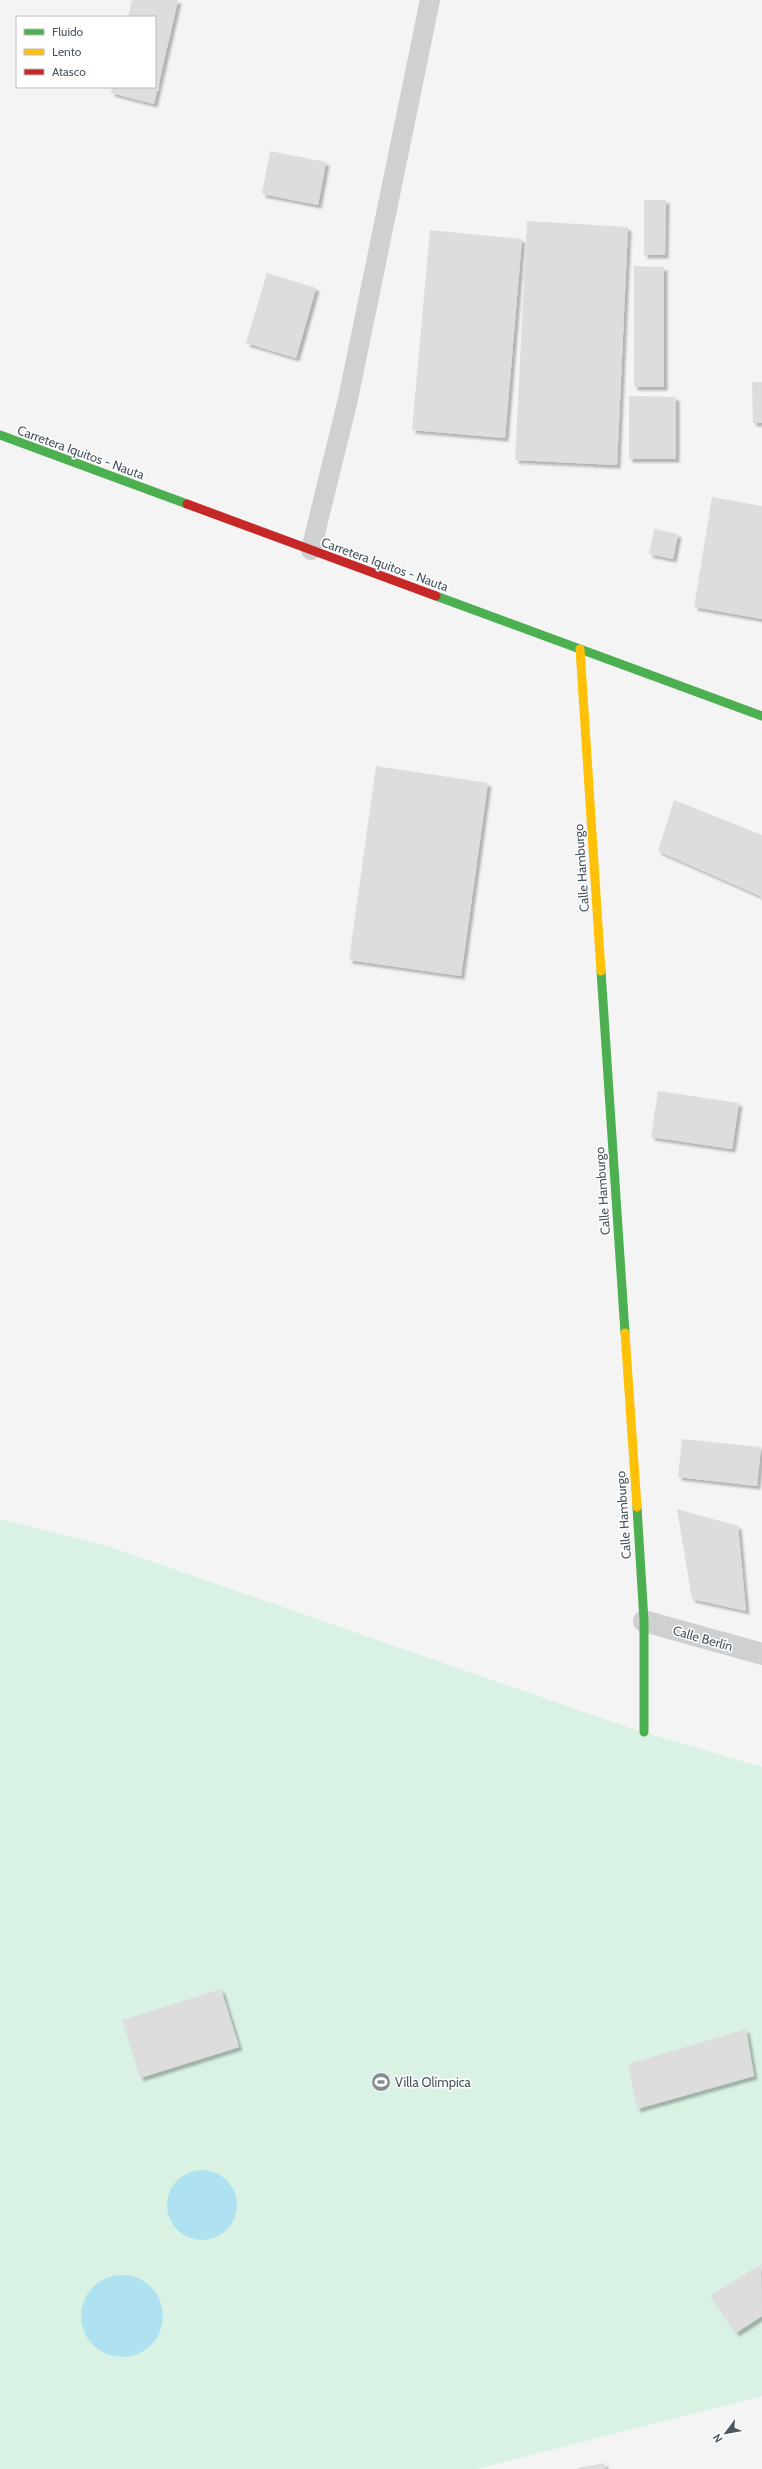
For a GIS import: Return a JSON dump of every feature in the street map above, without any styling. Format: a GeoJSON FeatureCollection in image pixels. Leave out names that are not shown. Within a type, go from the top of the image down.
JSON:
{"type":"FeatureCollection","features":[{"type":"Feature","properties":{"kind":"street","name":"Carretera Iquitos - Nauta"},"geometry":{"type":"LineString","coordinates":[[0,435],[762,716]]}},
{"type":"Feature","properties":{"kind":"street","name":"Calle Hamburgo"},"geometry":{"type":"LineString","coordinates":[[580,649],[644,1621],[644,1732]]}},
{"type":"Feature","properties":{"kind":"street","name":"Calle Berlín"},"geometry":{"type":"LineString","coordinates":[[644,1621],[762,1654]]}},
{"type":"Feature","properties":{"kind":"lane"},"geometry":{"type":"LineString","coordinates":[[311,550],[348,399],[430,0]]}},
{"type":"Feature","properties":{"kind":"green space","name":"Villa Olímpica"},"geometry":{"type":"Polygon","coordinates":[[[0,1519],[110,1547],[636,1730],[762,1767],[762,2396],[477,2469],[0,2469],[0,1519]]]}},
{"type":"Feature","properties":{"kind":"water"},"geometry":{"type":"Polygon","coordinates":[[[202,2170],[221,2176],[231,2186],[237,2205],[231,2224],[221,2234],[202,2240],[183,2234],[173,2224],[167,2205],[173,2186],[183,2176],[202,2170]]]}},
{"type":"Feature","properties":{"kind":"water"},"geometry":{"type":"Polygon","coordinates":[[[114,2275],[130,2275],[145,2282],[156,2293],[163,2308],[163,2324],[160,2332],[151,2345],[138,2354],[130,2357],[114,2357],[99,2350],[88,2339],[81,2324],[81,2308],[88,2293],[99,2282],[114,2275]]]}},
{"type":"Feature","properties":{"kind":"building"},"geometry":{"type":"Polygon","coordinates":[[[132,0],[178,0],[154,104],[111,93],[112,88],[156,88],[156,16],[128,16],[132,0]]]}},
{"type":"Feature","properties":{"kind":"building"},"geometry":{"type":"Polygon","coordinates":[[[270,151],[326,162],[318,205],[262,194],[270,151]]]}},
{"type":"Feature","properties":{"kind":"building"},"geometry":{"type":"Polygon","coordinates":[[[644,200],[666,200],[665,255],[644,255],[644,200]]]}},
{"type":"Feature","properties":{"kind":"building"},"geometry":{"type":"Polygon","coordinates":[[[527,221],[628,227],[617,465],[515,460],[527,221]]]}},
{"type":"Feature","properties":{"kind":"building"},"geometry":{"type":"Polygon","coordinates":[[[430,230],[522,239],[505,438],[412,430],[430,230]]]}},
{"type":"Feature","properties":{"kind":"building"},"geometry":{"type":"Polygon","coordinates":[[[634,266],[664,267],[664,387],[634,387],[634,266]]]}},
{"type":"Feature","properties":{"kind":"building"},"geometry":{"type":"Polygon","coordinates":[[[267,273],[316,288],[296,358],[246,343],[267,273]]]}},
{"type":"Feature","properties":{"kind":"building"},"geometry":{"type":"Polygon","coordinates":[[[752,382],[762,382],[762,423],[753,423],[752,382]]]}},
{"type":"Feature","properties":{"kind":"building"},"geometry":{"type":"Polygon","coordinates":[[[629,396],[676,397],[676,459],[629,459],[629,396]]]}},
{"type":"Feature","properties":{"kind":"building"},"geometry":{"type":"Polygon","coordinates":[[[712,497],[762,506],[762,619],[694,607],[712,497]]]}},
{"type":"Feature","properties":{"kind":"building"},"geometry":{"type":"Polygon","coordinates":[[[654,529],[678,534],[673,559],[649,554],[654,529]]]}},
{"type":"Feature","properties":{"kind":"building"},"geometry":{"type":"Polygon","coordinates":[[[376,766],[488,783],[461,976],[349,960],[376,766]]]}},
{"type":"Feature","properties":{"kind":"building"},"geometry":{"type":"Polygon","coordinates":[[[674,800],[762,835],[762,902],[760,896],[658,851],[674,800]]]}},
{"type":"Feature","properties":{"kind":"building"},"geometry":{"type":"Polygon","coordinates":[[[658,1091],[739,1103],[732,1149],[651,1137],[658,1091]]]}},
{"type":"Feature","properties":{"kind":"building"},"geometry":{"type":"Polygon","coordinates":[[[682,1439],[761,1447],[757,1486],[678,1477],[682,1439]]]}},
{"type":"Feature","properties":{"kind":"building"},"geometry":{"type":"Polygon","coordinates":[[[677,1509],[738,1526],[746,1611],[692,1599],[677,1509]]]}},
{"type":"Feature","properties":{"kind":"building"},"geometry":{"type":"Polygon","coordinates":[[[221,1989],[239,2047],[140,2078],[122,2020],[221,1989]]]}},
{"type":"Feature","properties":{"kind":"building"},"geometry":{"type":"Polygon","coordinates":[[[746,2029],[754,2076],[637,2109],[628,2064],[746,2029]]]}},
{"type":"Feature","properties":{"kind":"building"},"geometry":{"type":"Polygon","coordinates":[[[761,2264],[762,2316],[736,2333],[710,2296],[761,2264]]]}},
{"type":"Feature","properties":{"kind":"building"},"geometry":{"type":"Polygon","coordinates":[[[605,2463],[604,2469],[578,2469],[578,2468],[605,2463]]]}},
{"type":"Feature","properties":{"kind":"traffic: fast"},"geometry":{"type":"LineString","coordinates":[[0,435],[187,504]]}},
{"type":"Feature","properties":{"kind":"traffic: fast"},"geometry":{"type":"LineString","coordinates":[[436,596],[762,716]]}},
{"type":"Feature","properties":{"kind":"traffic: fast"},"geometry":{"type":"LineString","coordinates":[[601,971],[625,1333]]}},
{"type":"Feature","properties":{"kind":"traffic: fast"},"geometry":{"type":"LineString","coordinates":[[637,1507],[644,1621],[644,1732]]}},
{"type":"Feature","properties":{"kind":"traffic: slow"},"geometry":{"type":"LineString","coordinates":[[580,649],[601,971]]}},
{"type":"Feature","properties":{"kind":"traffic: slow"},"geometry":{"type":"LineString","coordinates":[[625,1333],[637,1507]]}},
{"type":"Feature","properties":{"kind":"traffic: jam"},"geometry":{"type":"LineString","coordinates":[[187,504],[436,596]]}},
{"type":"Feature","properties":{"kind":"place","name":"Villa Olímpica"},"geometry":{"type":"Point","coordinates":[381,2082]}}]}
